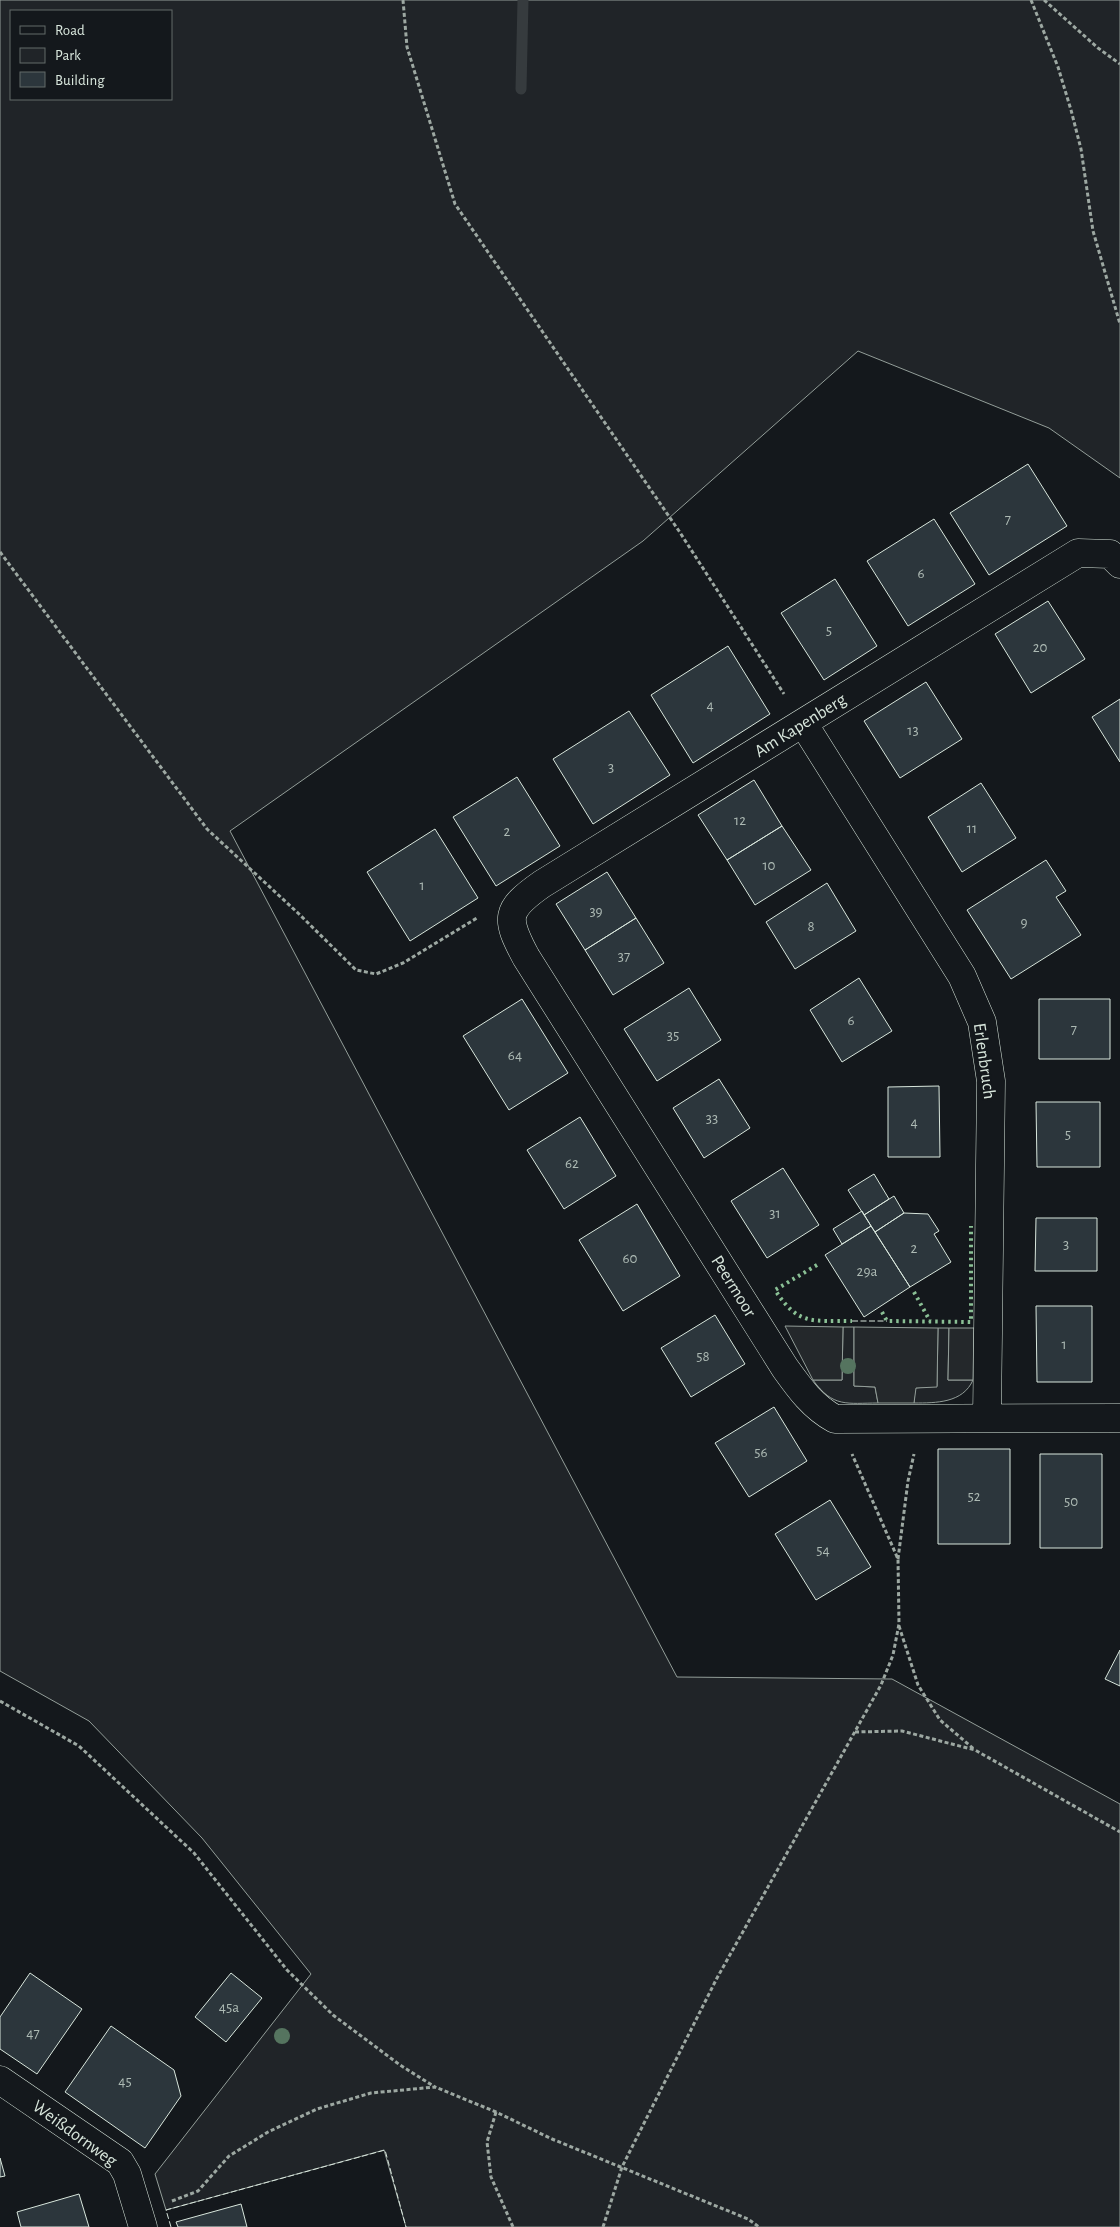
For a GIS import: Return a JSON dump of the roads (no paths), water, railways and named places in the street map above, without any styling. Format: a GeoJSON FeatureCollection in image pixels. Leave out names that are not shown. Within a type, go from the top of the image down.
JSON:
{"type":"FeatureCollection","features":[{"type":"Feature","properties":{"kind":"street","name":"Am Kapenberg"},"geometry":{"type":"LineString","coordinates":[[516,909],[551,878],[1078,553],[1110,554],[1120,564]]}},
{"type":"Feature","properties":{"kind":"street","name":"Erlenbruch"},"geometry":{"type":"LineString","coordinates":[[803,723],[962,976],[982,1022],[991,1082],[988,1418]]}},
{"type":"Feature","properties":{"kind":"street","name":"Peermoor"},"geometry":{"type":"LineString","coordinates":[[516,909],[514,934],[526,958],[785,1368],[807,1398],[820,1411],[835,1420],[988,1418]]}},
{"type":"Feature","properties":{"kind":"street"},"geometry":{"type":"LineString","coordinates":[[988,1418],[1120,1418]]}},
{"type":"Feature","properties":{"kind":"street","name":"Weißdornweg"},"geometry":{"type":"LineString","coordinates":[[0,2080],[120,2162],[127,2174],[141,2219]]}},
{"type":"Feature","properties":{"kind":"waterway"},"geometry":{"type":"LineString","coordinates":[[521,89],[523,0]]}}]}
